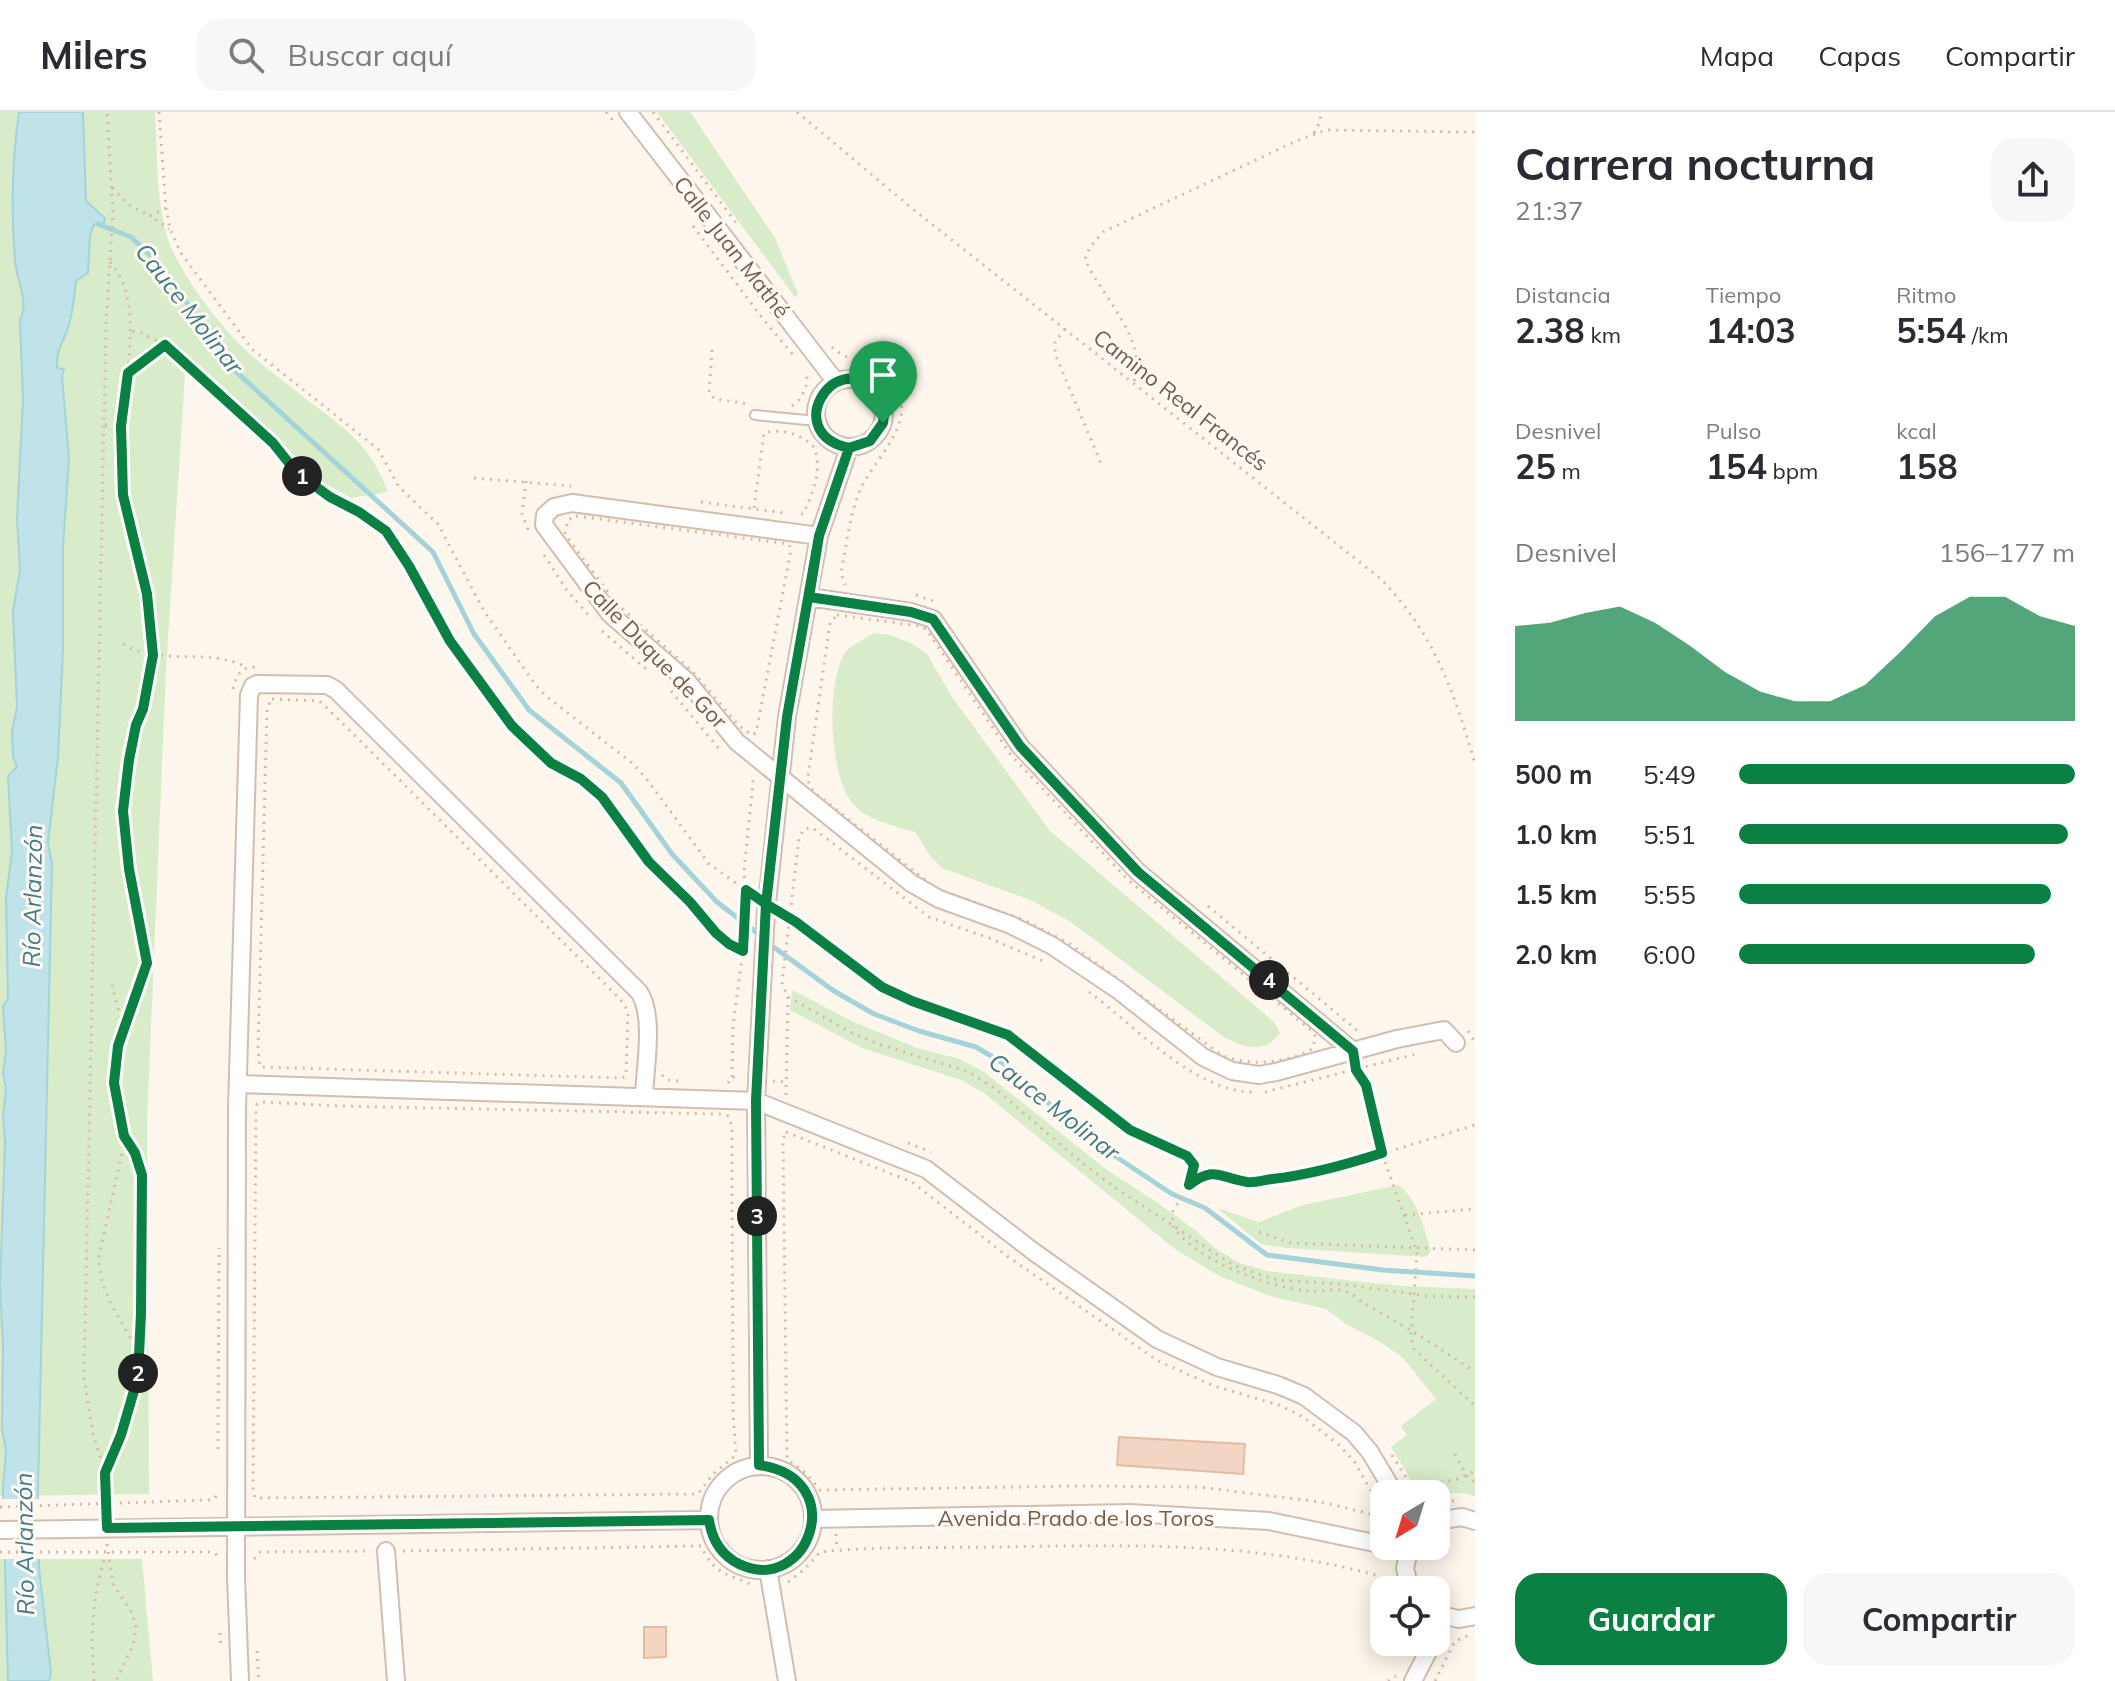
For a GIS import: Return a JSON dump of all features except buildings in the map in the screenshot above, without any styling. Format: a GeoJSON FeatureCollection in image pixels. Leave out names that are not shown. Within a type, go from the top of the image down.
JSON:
{"type":"FeatureCollection","features":[{"type":"Feature","properties":{"kind":"street","name":"Calle Juan Mathé"},"geometry":{"type":"LineString","coordinates":[[622,118],[836,382]]}},
{"type":"Feature","properties":{"kind":"street"},"geometry":{"type":"LineString","coordinates":[[847,379],[868,384],[876,392],[884,412],[878,433],[870,441],[849,448],[828,440],[817,421],[819,398],[836,382],[847,379]]}},
{"type":"Feature","properties":{"kind":"street"},"geometry":{"type":"LineString","coordinates":[[759,1465],[756,1101],[766,912],[787,717],[819,536],[849,448]]}},
{"type":"Feature","properties":{"kind":"street","name":"Calle Duque de Gor"},"geometry":{"type":"LineString","coordinates":[[819,536],[572,503],[554,507],[545,515],[544,525],[610,614],[687,681],[737,742],[911,883],[939,899],[1011,925],[1051,945],[1118,990],[1218,1066],[1259,1075],[1444,1030],[1456,1043]]}},
{"type":"Feature","properties":{"kind":"street"},"geometry":{"type":"LineString","coordinates":[[809,597],[911,612],[933,619],[1020,746],[1110,844],[1138,872],[1353,1051]]}},
{"type":"Feature","properties":{"kind":"street"},"geometry":{"type":"LineString","coordinates":[[240,1681],[236,1527],[238,1084],[250,690],[257,684],[327,685],[349,702],[639,992],[646,1005],[647,1019],[644,1096]]}},
{"type":"Feature","properties":{"kind":"street"},"geometry":{"type":"LineString","coordinates":[[238,1084],[756,1101],[926,1169],[1034,1252],[1157,1339],[1189,1356],[1304,1396],[1329,1412],[1354,1433],[1391,1480]]}},
{"type":"Feature","properties":{"kind":"street"},"geometry":{"type":"LineString","coordinates":[[759,1465],[783,1471],[803,1487],[811,1502],[813,1519],[804,1546],[795,1557],[768,1569],[744,1567],[723,1553],[716,1544],[709,1520],[711,1504],[723,1483],[742,1469],[759,1465]]}},
{"type":"Feature","properties":{"kind":"street","name":"Avenida Prado de los Toros"},"geometry":{"type":"LineString","coordinates":[[813,1519],[1129,1513],[1269,1521],[1370,1543]]}},
{"type":"Feature","properties":{"kind":"street"},"geometry":{"type":"LineString","coordinates":[[1450,1519],[1462,1517],[1475,1521]]}},
{"type":"Feature","properties":{"kind":"street"},"geometry":{"type":"LineString","coordinates":[[0,1530],[709,1520]]}},
{"type":"Feature","properties":{"kind":"street"},"geometry":{"type":"LineString","coordinates":[[386,1551],[396,1681]]}},
{"type":"Feature","properties":{"kind":"street"},"geometry":{"type":"LineString","coordinates":[[768,1569],[787,1681]]}},
{"type":"Feature","properties":{"kind":"street"},"geometry":{"type":"LineString","coordinates":[[1450,1618],[1475,1616]]}},
{"type":"Feature","properties":{"kind":"street"},"geometry":{"type":"LineString","coordinates":[[1413,1681],[1426,1656]]}},
{"type":"Feature","properties":{"kind":"lane"},"geometry":{"type":"LineString","coordinates":[[755,415],[817,421]]}},
{"type":"Feature","properties":{"kind":"path"},"geometry":{"type":"LineString","coordinates":[[107,112],[113,213],[106,324],[84,1378],[93,1434],[105,1473],[107,1528]]}},
{"type":"Feature","properties":{"kind":"path"},"geometry":{"type":"LineString","coordinates":[[159,112],[166,208],[170,229],[181,253],[252,349],[378,449],[399,487],[438,524],[484,611],[534,683],[546,696],[632,763],[709,864],[746,890],[766,912],[796,922],[882,987],[912,1001],[1008,1035],[1130,1130],[1187,1156],[1194,1165],[1189,1185],[1173,1211],[1173,1226]]}},
{"type":"Feature","properties":{"kind":"path"},"geometry":{"type":"LineString","coordinates":[[606,112],[622,118]]}},
{"type":"Feature","properties":{"kind":"path"},"geometry":{"type":"LineString","coordinates":[[653,112],[745,235]]}},
{"type":"Feature","properties":{"kind":"path","name":"Camino Real Francés"},"geometry":{"type":"LineString","coordinates":[[797,112],[914,210],[1381,579],[1406,604],[1428,638],[1452,688],[1475,764]]}},
{"type":"Feature","properties":{"kind":"path"},"geometry":{"type":"LineString","coordinates":[[1314,133],[1321,112]]}},
{"type":"Feature","properties":{"kind":"path"},"geometry":{"type":"LineString","coordinates":[[1134,382],[1139,369],[1138,358],[1116,309],[1087,265],[1085,256],[1103,232],[1314,133],[1326,130],[1475,132]]}},
{"type":"Feature","properties":{"kind":"path"},"geometry":{"type":"LineString","coordinates":[[111,187],[129,205],[170,229]]}},
{"type":"Feature","properties":{"kind":"path"},"geometry":{"type":"LineString","coordinates":[[150,216],[166,208]]}},
{"type":"Feature","properties":{"kind":"path"},"geometry":{"type":"LineString","coordinates":[[687,217],[763,319],[798,360]]}},
{"type":"Feature","properties":{"kind":"path"},"geometry":{"type":"LineString","coordinates":[[110,262],[122,274],[130,331],[121,426],[123,495],[147,594],[153,655],[124,795],[126,845],[147,963],[115,1062],[114,1083],[124,1136],[115,1191],[98,1260],[111,1304],[140,1355]]}},
{"type":"Feature","properties":{"kind":"path"},"geometry":{"type":"LineString","coordinates":[[1065,329],[1055,342],[1055,354],[1103,468]]}},
{"type":"Feature","properties":{"kind":"path"},"geometry":{"type":"LineString","coordinates":[[130,331],[142,333],[165,345],[273,443],[296,472],[386,531],[450,641],[512,726],[551,763],[581,779],[602,797],[649,862],[716,933],[743,951]]}},
{"type":"Feature","properties":{"kind":"path"},"geometry":{"type":"LineString","coordinates":[[828,343],[844,357],[871,364],[881,372],[897,390],[901,407],[894,439],[858,496],[840,577],[844,585],[852,587]]}},
{"type":"Feature","properties":{"kind":"path"},"geometry":{"type":"LineString","coordinates":[[128,373],[165,345]]}},
{"type":"Feature","properties":{"kind":"path"},"geometry":{"type":"LineString","coordinates":[[712,350],[709,393],[715,399],[760,405]]}},
{"type":"Feature","properties":{"kind":"path"},"geometry":{"type":"LineString","coordinates":[[790,406],[803,393],[808,380],[805,367]]}},
{"type":"Feature","properties":{"kind":"path"},"geometry":{"type":"LineString","coordinates":[[105,425],[121,426]]}},
{"type":"Feature","properties":{"kind":"path"},"geometry":{"type":"LineString","coordinates":[[764,433],[795,433],[806,439],[814,447],[819,466],[803,514],[754,508],[764,433]]}},
{"type":"Feature","properties":{"kind":"path"},"geometry":{"type":"LineString","coordinates":[[526,481],[522,514],[533,538]]}},
{"type":"Feature","properties":{"kind":"path"},"geometry":{"type":"LineString","coordinates":[[576,516],[789,544],[791,550],[759,729],[752,735],[739,726],[694,673],[616,603],[565,534],[568,520],[576,516]]}},
{"type":"Feature","properties":{"kind":"path"},"geometry":{"type":"LineString","coordinates":[[539,548],[566,589],[594,621]]}},
{"type":"Feature","properties":{"kind":"path"},"geometry":{"type":"LineString","coordinates":[[909,594],[942,604]]}},
{"type":"Feature","properties":{"kind":"path"},"geometry":{"type":"LineString","coordinates":[[837,615],[926,629],[1011,755],[1128,880],[1312,1031],[1316,1037],[1315,1043],[1306,1052],[1257,1063],[1240,1062],[1223,1056],[1070,944],[1024,920],[940,890],[877,842],[809,785],[809,764],[830,623],[837,615]]}},
{"type":"Feature","properties":{"kind":"path"},"geometry":{"type":"LineString","coordinates":[[599,628],[650,673]]}},
{"type":"Feature","properties":{"kind":"path"},"geometry":{"type":"LineString","coordinates":[[123,644],[153,655],[230,659],[246,667],[259,667]]}},
{"type":"Feature","properties":{"kind":"path"},"geometry":{"type":"LineString","coordinates":[[233,688],[235,679],[246,667]]}},
{"type":"Feature","properties":{"kind":"path"},"geometry":{"type":"LineString","coordinates":[[670,690],[724,753]]}},
{"type":"Feature","properties":{"kind":"path"},"geometry":{"type":"LineString","coordinates":[[272,699],[322,703],[620,999],[628,1011],[628,1070],[622,1078],[326,1069],[264,1069],[258,1063],[267,708],[272,699]]}},
{"type":"Feature","properties":{"kind":"path"},"geometry":{"type":"LineString","coordinates":[[720,1083],[730,1081],[732,1077],[733,1026],[746,908],[744,871],[753,782],[749,773]]}},
{"type":"Feature","properties":{"kind":"path"},"geometry":{"type":"LineString","coordinates":[[1208,907],[1365,1037]]}},
{"type":"Feature","properties":{"kind":"path"},"geometry":{"type":"LineString","coordinates":[[786,939],[782,983],[788,997],[784,1089],[790,1098]]}},
{"type":"Feature","properties":{"kind":"path"},"geometry":{"type":"LineString","coordinates":[[112,985],[123,1030]]}},
{"type":"Feature","properties":{"kind":"path"},"geometry":{"type":"LineString","coordinates":[[788,997],[878,1044],[969,1072],[997,1090],[1076,1158],[1233,1265],[1277,1280],[1475,1297]]}},
{"type":"Feature","properties":{"kind":"path"},"geometry":{"type":"LineString","coordinates":[[1461,1025],[1473,1035],[1475,1042]]}},
{"type":"Feature","properties":{"kind":"path"},"geometry":{"type":"LineString","coordinates":[[1353,1051],[1356,1070],[1366,1085],[1385,1164],[1415,1248],[1413,1344],[1418,1354],[1475,1406]]}},
{"type":"Feature","properties":{"kind":"path"},"geometry":{"type":"LineString","coordinates":[[662,1066],[662,1077],[668,1080]]}},
{"type":"Feature","properties":{"kind":"path"},"geometry":{"type":"LineString","coordinates":[[257,1104],[719,1114],[728,1116],[731,1121],[731,1139],[736,1455],[713,1474],[698,1494],[265,1500],[253,1495],[252,1332],[257,1104]]}},
{"type":"Feature","properties":{"kind":"path"},"geometry":{"type":"LineString","coordinates":[[1189,1185],[1207,1173],[1247,1182],[1326,1171],[1475,1125]]}},
{"type":"Feature","properties":{"kind":"path"},"geometry":{"type":"LineString","coordinates":[[786,1132],[912,1182],[1007,1256],[1158,1361],[1214,1386],[1279,1405],[1303,1417],[1354,1461],[1380,1507],[1371,1514],[1321,1502],[1255,1492],[1185,1487],[835,1490],[820,1490],[807,1474],[787,1459],[782,1210],[783,1139],[786,1132]]}},
{"type":"Feature","properties":{"kind":"path"},"geometry":{"type":"LineString","coordinates":[[105,1473],[132,1399],[140,1355],[142,1175],[135,1153],[124,1136]]}},
{"type":"Feature","properties":{"kind":"path"},"geometry":{"type":"LineString","coordinates":[[907,1142],[934,1153]]}},
{"type":"Feature","properties":{"kind":"path"},"geometry":{"type":"LineString","coordinates":[[1405,1215],[1475,1209]]}},
{"type":"Feature","properties":{"kind":"path"},"geometry":{"type":"LineString","coordinates":[[1173,1226],[1204,1252],[1231,1269],[1289,1288],[1315,1292],[1345,1291],[1412,1328],[1475,1372]]}},
{"type":"Feature","properties":{"kind":"path"},"geometry":{"type":"LineString","coordinates":[[1259,1232],[1291,1243],[1475,1250]]}},
{"type":"Feature","properties":{"kind":"path"},"geometry":{"type":"LineString","coordinates":[[219,1246],[219,1459]]}},
{"type":"Feature","properties":{"kind":"path"},"geometry":{"type":"LineString","coordinates":[[1388,1449],[1405,1473],[1403,1480]]}},
{"type":"Feature","properties":{"kind":"path"},"geometry":{"type":"LineString","coordinates":[[1455,1454],[1466,1475],[1475,1483]]}},
{"type":"Feature","properties":{"kind":"path"},"geometry":{"type":"LineString","coordinates":[[1447,1480],[1475,1471]]}},
{"type":"Feature","properties":{"kind":"path"},"geometry":{"type":"LineString","coordinates":[[0,1507],[214,1499],[219,1492],[219,1483]]}},
{"type":"Feature","properties":{"kind":"path"},"geometry":{"type":"LineString","coordinates":[[788,1592],[787,1581],[805,1569],[820,1552],[1144,1545],[1284,1556],[1379,1576]]}},
{"type":"Feature","properties":{"kind":"path"},"geometry":{"type":"LineString","coordinates":[[254,1569],[255,1556],[260,1552],[701,1546],[710,1562],[722,1573],[753,1584],[755,1596]]}},
{"type":"Feature","properties":{"kind":"path"},"geometry":{"type":"LineString","coordinates":[[0,1552],[210,1552],[218,1557],[219,1567]]}},
{"type":"Feature","properties":{"kind":"path"},"geometry":{"type":"LineString","coordinates":[[94,1681],[92,1624],[95,1591],[107,1553]]}},
{"type":"Feature","properties":{"kind":"path"},"geometry":{"type":"LineString","coordinates":[[107,1553],[113,1584],[132,1613],[136,1627],[133,1645],[116,1681]]}},
{"type":"Feature","properties":{"kind":"path"},"geometry":{"type":"LineString","coordinates":[[220,1627],[221,1655]]}},
{"type":"Feature","properties":{"kind":"path"},"geometry":{"type":"LineString","coordinates":[[1435,1681],[1455,1641],[1475,1634]]}},
{"type":"Feature","properties":{"kind":"green space"},"geometry":{"type":"Polygon","coordinates":[[[0,112],[19,112],[14,149],[14,249],[89,252],[94,224],[86,201],[83,112],[155,112],[163,219],[172,248],[190,283],[241,346],[353,436],[372,460],[388,492],[351,498],[317,479],[267,428],[186,359],[166,669],[147,1122],[149,1494],[0,1496],[0,112]]]}},
{"type":"Feature","properties":{"kind":"green space"},"geometry":{"type":"Polygon","coordinates":[[[657,112],[690,112],[693,116],[775,238],[798,294],[795,297],[657,112]]]}},
{"type":"Feature","properties":{"kind":"green space"},"geometry":{"type":"Polygon","coordinates":[[[874,633],[890,635],[913,644],[927,654],[952,697],[1050,831],[1274,1022],[1280,1033],[1274,1040],[1254,1047],[1225,1038],[1071,922],[1028,899],[942,868],[915,832],[874,819],[853,804],[845,791],[835,753],[834,687],[844,654],[874,633]]]}},
{"type":"Feature","properties":{"kind":"green space"},"geometry":{"type":"Polygon","coordinates":[[[792,990],[854,1022],[917,1048],[960,1059],[984,1072],[1107,1170],[1239,1263],[1268,1271],[1335,1279],[1475,1289],[1475,1496],[1450,1493],[1450,1480],[1410,1480],[1391,1447],[1407,1435],[1401,1426],[1436,1399],[1403,1358],[1382,1343],[1346,1324],[1326,1309],[1270,1296],[1219,1276],[1175,1249],[984,1093],[961,1080],[862,1048],[790,1010],[792,990]]]}},
{"type":"Feature","properties":{"kind":"green space"},"geometry":{"type":"Polygon","coordinates":[[[1399,1185],[1420,1215],[1431,1251],[1426,1257],[1261,1244],[1217,1208],[1259,1222],[1303,1205],[1399,1185]]]}},
{"type":"Feature","properties":{"kind":"green space"},"geometry":{"type":"Polygon","coordinates":[[[0,1559],[142,1559],[153,1681],[0,1681],[0,1559]]]}},
{"type":"Feature","properties":{"kind":"water","name":"Río Arlanzón"},"geometry":{"type":"Polygon","coordinates":[[[19,112],[83,112],[86,201],[105,218],[103,227],[94,224],[90,236],[88,273],[76,281],[71,317],[57,363],[57,368],[64,369],[69,458],[63,547],[63,650],[58,757],[48,843],[52,863],[38,1493],[39,1568],[51,1673],[49,1681],[8,1681],[3,1489],[6,1450],[2,1429],[0,1286],[6,1090],[3,1073],[6,1051],[3,1006],[8,999],[6,898],[12,852],[8,776],[17,767],[13,756],[12,731],[17,707],[13,611],[20,570],[17,518],[23,400],[20,320],[24,305],[15,260],[13,205],[19,112]]]}},
{"type":"Feature","properties":{"kind":"pier"},"geometry":{"type":"Polygon","coordinates":[[[0,1499],[42,1499],[43,1559],[0,1559],[0,1499]]]}},
{"type":"Feature","properties":{"kind":"waterway","name":"Cauce Molinar"},"geometry":{"type":"LineString","coordinates":[[98,224],[131,237],[159,263],[232,368],[433,552],[474,634],[529,710],[621,783],[672,854],[717,902],[761,936]]}},
{"type":"Feature","properties":{"kind":"waterway","name":"Cauce Molinar"},"geometry":{"type":"LineString","coordinates":[[768,943],[834,991],[874,1014],[976,1047],[1013,1069],[1062,1116],[1106,1150],[1172,1194],[1205,1208],[1267,1255],[1383,1270],[1475,1276]]}},
{"type":"Feature","properties":{"kind":"route"},"geometry":{"type":"LineString","coordinates":[[883,423],[870,441],[849,448],[838,483],[819,536],[787,717],[766,904],[746,890],[743,951],[716,933],[649,862],[594,789],[551,763],[500,712],[460,657],[386,531],[296,472],[273,443],[165,345],[128,373],[121,426],[123,495],[147,594],[153,655],[129,760],[123,826],[147,963],[118,1046],[114,1083],[124,1136],[135,1153],[142,1175],[143,1232],[140,1362],[121,1435],[105,1473],[107,1528],[709,1520],[716,1544],[723,1553],[744,1567],[768,1569],[795,1557],[811,1533],[811,1502],[803,1487],[791,1475],[759,1465],[756,1101],[766,904],[796,922],[882,987],[912,1001],[1008,1035],[1130,1130],[1191,1159],[1194,1165],[1189,1185],[1207,1173],[1247,1182],[1326,1171],[1382,1153],[1366,1085],[1356,1070],[1353,1051],[1138,872],[1110,844],[1020,746],[933,619],[911,612],[809,597],[819,536],[849,448],[828,440],[821,431],[816,409],[819,398],[826,388],[836,382],[858,380],[868,384],[882,401],[883,423]]}}]}
